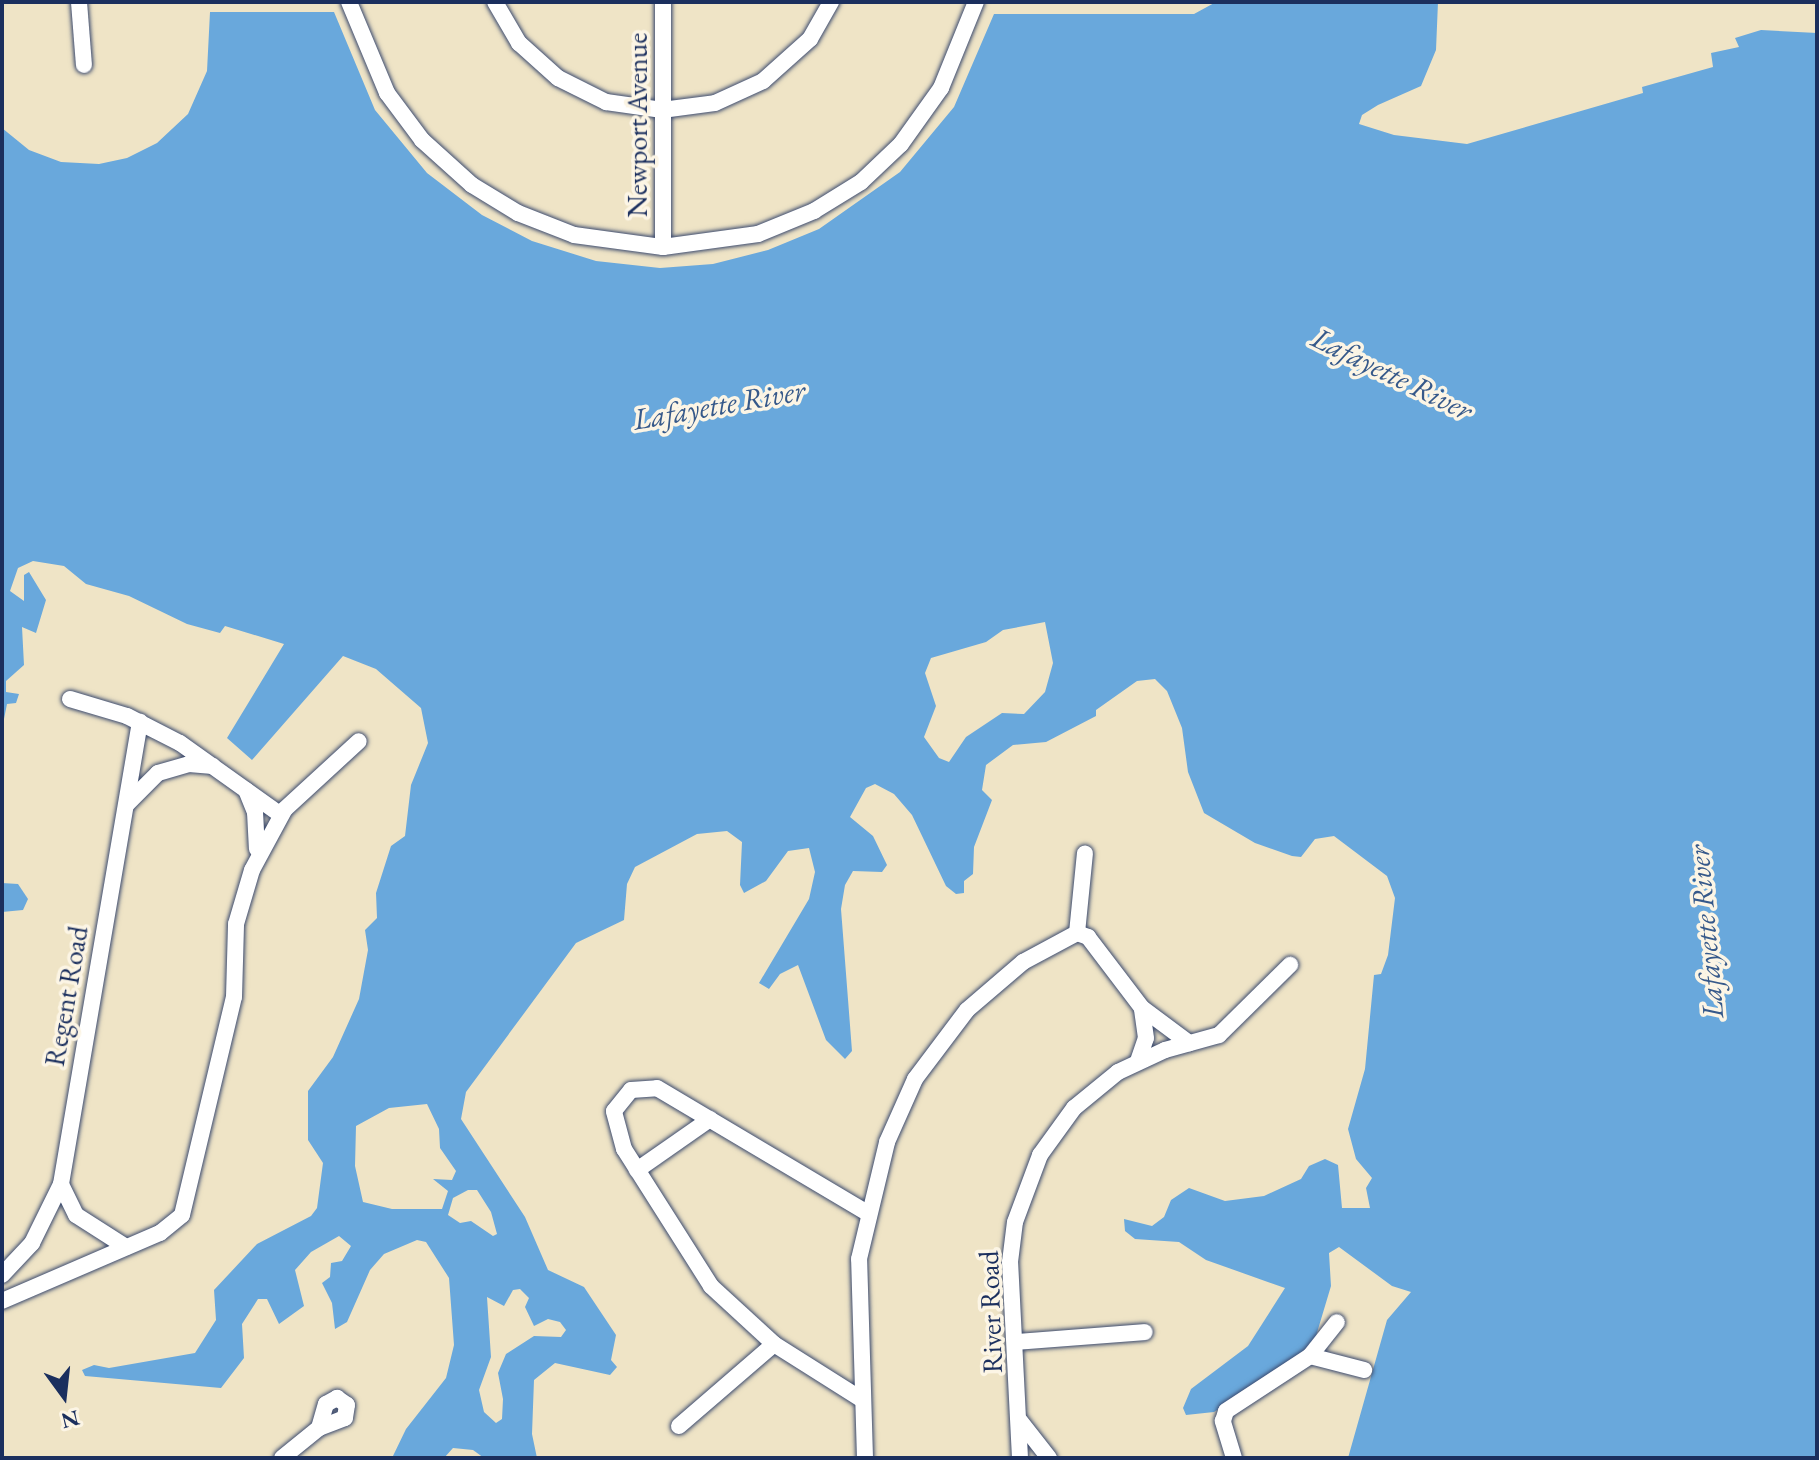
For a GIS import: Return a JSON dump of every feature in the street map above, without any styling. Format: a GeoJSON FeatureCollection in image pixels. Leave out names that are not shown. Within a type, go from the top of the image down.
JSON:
{"type":"FeatureCollection","features":[{"type":"Feature","properties":{"kind":"street"},"geometry":{"type":"LineString","coordinates":[[79,2],[84,65]]}},
{"type":"Feature","properties":{"kind":"street"},"geometry":{"type":"LineString","coordinates":[[349,2],[387,93],[422,140],[472,185],[518,213],[574,235],[663,247],[758,234],[814,211],[861,182],[901,144],[941,88],[960,51],[976,2]]}},
{"type":"Feature","properties":{"kind":"street"},"geometry":{"type":"LineString","coordinates":[[495,2],[519,43],[558,78],[606,102],[662,110],[715,103],[763,81],[810,39],[831,2]]}},
{"type":"Feature","properties":{"kind":"street","name":"Newport Avenue"},"geometry":{"type":"LineString","coordinates":[[663,2],[663,247]]}},
{"type":"Feature","properties":{"kind":"street"},"geometry":{"type":"LineString","coordinates":[[70,699],[140,722],[218,767],[281,815]]}},
{"type":"Feature","properties":{"kind":"street","name":"Regent Road"},"geometry":{"type":"LineString","coordinates":[[2,1278],[32,1243],[61,1184],[140,722]]}},
{"type":"Feature","properties":{"kind":"street"},"geometry":{"type":"LineString","coordinates":[[2,1278],[10,1297],[168,1229],[187,1204],[234,997],[236,924],[257,855],[281,815],[359,741]]}},
{"type":"Feature","properties":{"kind":"street"},"geometry":{"type":"LineString","coordinates":[[126,806],[158,773],[189,764],[218,767]]}},
{"type":"Feature","properties":{"kind":"street"},"geometry":{"type":"LineString","coordinates":[[245,788],[255,812],[257,855]]}},
{"type":"Feature","properties":{"kind":"street"},"geometry":{"type":"LineString","coordinates":[[1077,933],[1085,853]]}},
{"type":"Feature","properties":{"kind":"street"},"geometry":{"type":"LineString","coordinates":[[1077,933],[1105,957],[1142,1008],[1189,1043]]}},
{"type":"Feature","properties":{"kind":"street"},"geometry":{"type":"LineString","coordinates":[[865,1458],[857,1289],[866,1212],[901,1107],[931,1056],[967,1010],[1013,970],[1077,933]]}},
{"type":"Feature","properties":{"kind":"street","name":"River Road"},"geometry":{"type":"LineString","coordinates":[[1020,1458],[1012,1244],[1031,1172],[1074,1108],[1138,1061],[1229,1028],[1290,965]]}},
{"type":"Feature","properties":{"kind":"street"},"geometry":{"type":"LineString","coordinates":[[1138,1061],[1146,1038],[1142,1008]]}},
{"type":"Feature","properties":{"kind":"street"},"geometry":{"type":"LineString","coordinates":[[861,1399],[774,1344],[711,1286],[637,1170],[620,1139],[614,1111],[631,1090],[657,1088],[866,1212]]}},
{"type":"Feature","properties":{"kind":"street"},"geometry":{"type":"LineString","coordinates":[[637,1170],[710,1119]]}},
{"type":"Feature","properties":{"kind":"street"},"geometry":{"type":"LineString","coordinates":[[61,1184],[67,1204],[82,1221],[126,1247]]}},
{"type":"Feature","properties":{"kind":"street"},"geometry":{"type":"LineString","coordinates":[[1234,1458],[1223,1421],[1226,1411],[1310,1356],[1337,1322]]}},
{"type":"Feature","properties":{"kind":"street"},"geometry":{"type":"LineString","coordinates":[[1016,1342],[1145,1332]]}},
{"type":"Feature","properties":{"kind":"street"},"geometry":{"type":"LineString","coordinates":[[679,1426],[774,1344]]}},
{"type":"Feature","properties":{"kind":"street"},"geometry":{"type":"LineString","coordinates":[[1310,1356],[1364,1370]]}},
{"type":"Feature","properties":{"kind":"street"},"geometry":{"type":"LineString","coordinates":[[1020,1421],[1049,1458]]}},
{"type":"Feature","properties":{"kind":"street"},"geometry":{"type":"LineString","coordinates":[[282,1458],[319,1428]]}},
{"type":"Feature","properties":{"kind":"water","name":"Lafayette River"},"geometry":{"type":"Polygon","coordinates":[[[1216,2],[1438,2],[1436,50],[1421,86],[1378,105],[1362,115],[1359,124],[1394,135],[1467,144],[1643,93],[1642,87],[1713,67],[1711,53],[1739,47],[1735,38],[1761,30],[1817,33],[1817,1458],[1348,1458],[1387,1320],[1411,1292],[1392,1286],[1339,1247],[1329,1253],[1331,1286],[1313,1346],[1214,1412],[1186,1415],[1183,1408],[1191,1389],[1248,1346],[1285,1288],[1206,1260],[1179,1242],[1135,1239],[1125,1231],[1124,1219],[1152,1226],[1164,1217],[1171,1200],[1189,1188],[1225,1201],[1264,1196],[1301,1179],[1309,1166],[1325,1159],[1338,1165],[1342,1208],[1370,1208],[1366,1188],[1372,1178],[1356,1159],[1348,1129],[1365,1069],[1374,975],[1381,974],[1388,955],[1395,898],[1387,876],[1334,836],[1315,839],[1301,857],[1292,856],[1255,843],[1204,813],[1188,772],[1182,728],[1167,691],[1155,679],[1137,681],[1096,710],[1096,716],[1046,742],[1013,745],[986,765],[982,790],[992,800],[974,847],[973,874],[964,881],[964,893],[956,894],[946,886],[912,815],[894,794],[875,784],[866,788],[850,817],[873,836],[887,865],[882,872],[853,871],[845,885],[841,909],[852,1051],[845,1059],[826,1040],[798,965],[780,974],[769,989],[759,983],[809,899],[815,872],[809,848],[788,851],[766,881],[744,893],[740,885],[742,842],[727,831],[697,834],[635,867],[627,884],[624,920],[576,943],[466,1092],[461,1119],[525,1217],[548,1270],[584,1287],[616,1335],[611,1360],[617,1367],[610,1375],[555,1363],[534,1380],[532,1434],[537,1458],[484,1458],[473,1450],[453,1448],[444,1458],[392,1458],[406,1429],[446,1378],[454,1345],[449,1278],[426,1242],[417,1240],[384,1254],[370,1270],[347,1322],[335,1329],[332,1303],[322,1283],[330,1277],[331,1263],[342,1261],[351,1246],[339,1236],[311,1252],[295,1270],[304,1306],[279,1324],[267,1299],[258,1299],[242,1324],[244,1358],[221,1388],[85,1376],[82,1370],[94,1365],[109,1368],[195,1353],[216,1320],[214,1290],[257,1244],[311,1216],[317,1208],[323,1163],[308,1140],[308,1091],[333,1057],[359,999],[368,950],[365,930],[377,918],[376,893],[391,846],[405,836],[411,785],[428,743],[421,708],[376,669],[343,656],[252,760],[227,738],[284,644],[225,626],[220,633],[187,624],[129,596],[86,584],[64,566],[33,561],[18,568],[10,591],[24,601],[24,575],[29,572],[46,600],[36,633],[22,627],[24,665],[6,681],[6,692],[19,694],[16,703],[7,704],[2,729],[2,128],[29,150],[61,162],[99,164],[127,158],[157,143],[188,114],[207,71],[210,12],[334,12],[375,110],[427,173],[482,215],[532,241],[596,261],[660,268],[713,264],[768,250],[819,229],[900,172],[954,107],[994,14],[1194,14],[1216,2]],[[1045,622],[1003,630],[986,642],[931,658],[925,673],[936,706],[924,737],[939,758],[949,762],[966,737],[1002,713],[1024,714],[1045,692],[1053,663],[1045,622]],[[427,1104],[389,1108],[356,1126],[355,1166],[363,1202],[392,1209],[442,1209],[448,1191],[433,1179],[452,1180],[456,1171],[440,1148],[439,1129],[427,1104]],[[468,1190],[453,1198],[448,1215],[460,1223],[471,1221],[493,1236],[497,1234],[491,1212],[477,1190],[468,1190]],[[520,1289],[513,1290],[504,1306],[487,1297],[491,1357],[479,1390],[484,1412],[496,1423],[502,1419],[503,1399],[498,1373],[506,1354],[534,1336],[561,1337],[566,1330],[560,1322],[548,1319],[534,1326],[525,1307],[529,1298],[520,1289]]]}},
{"type":"Feature","properties":{"kind":"water"},"geometry":{"type":"Polygon","coordinates":[[[2,883],[18,884],[28,899],[23,910],[2,912],[2,883]]]}}]}
